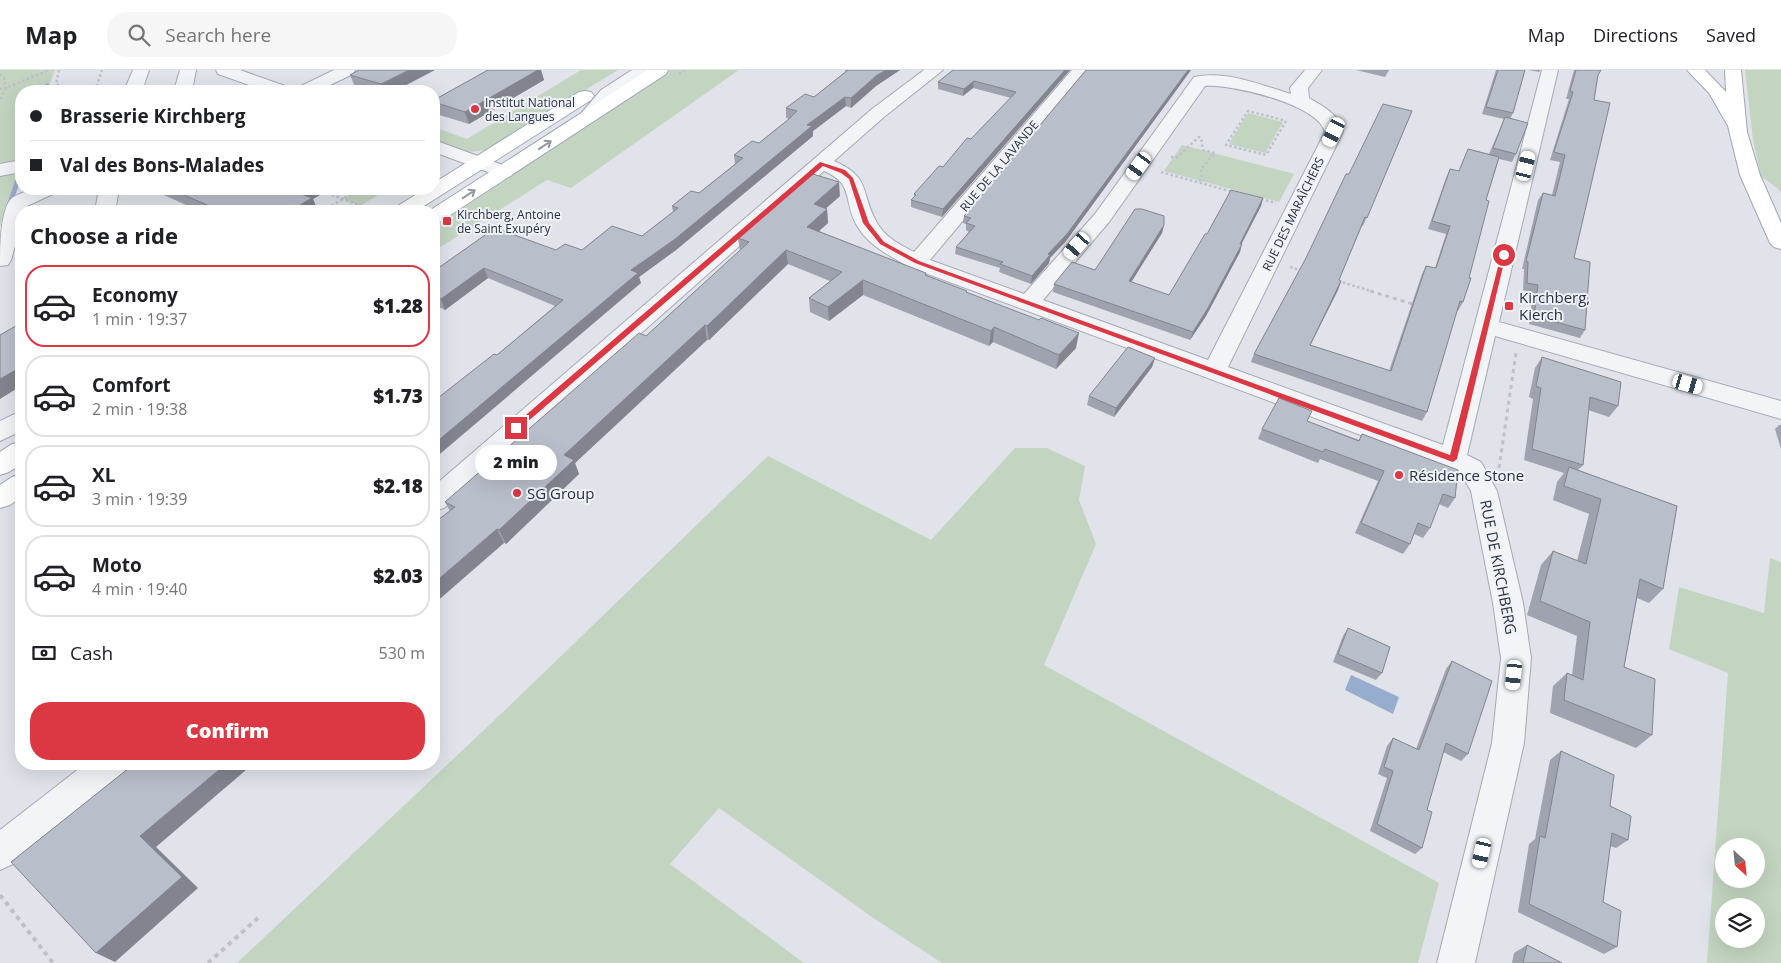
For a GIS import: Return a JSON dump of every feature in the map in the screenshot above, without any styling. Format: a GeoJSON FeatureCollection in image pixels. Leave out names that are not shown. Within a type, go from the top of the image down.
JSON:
{"type":"FeatureCollection","features":[{"type":"Feature","properties":{"kind":"main road"},"geometry":{"type":"LineString","coordinates":[[440,187],[627,70]]}},
{"type":"Feature","properties":{"kind":"main road"},"geometry":{"type":"LineString","coordinates":[[440,213],[660,70]]}},
{"type":"Feature","properties":{"kind":"main road"},"geometry":{"type":"LineString","coordinates":[[1694,70],[1716,90],[1738,130]]}},
{"type":"Feature","properties":{"kind":"main road"},"geometry":{"type":"LineString","coordinates":[[1733,70],[1738,130],[1747,169],[1768,219],[1781,243]]}},
{"type":"Feature","properties":{"kind":"main road"},"geometry":{"type":"LineString","coordinates":[[412,205],[428,195]]}},
{"type":"Feature","properties":{"kind":"main road"},"geometry":{"type":"LineString","coordinates":[[0,465],[15,455]]}},
{"type":"Feature","properties":{"kind":"main road"},"geometry":{"type":"LineString","coordinates":[[0,498],[15,488]]}},
{"type":"Feature","properties":{"kind":"street"},"geometry":{"type":"LineString","coordinates":[[121,85],[126,70]]}},
{"type":"Feature","properties":{"kind":"street"},"geometry":{"type":"LineString","coordinates":[[135,85],[140,70]]}},
{"type":"Feature","properties":{"kind":"street"},"geometry":{"type":"LineString","coordinates":[[152,85],[156,70]]}},
{"type":"Feature","properties":{"kind":"street"},"geometry":{"type":"LineString","coordinates":[[168,85],[172,70]]}},
{"type":"Feature","properties":{"kind":"street"},"geometry":{"type":"LineString","coordinates":[[184,85],[188,70]]}},
{"type":"Feature","properties":{"kind":"street"},"geometry":{"type":"LineString","coordinates":[[201,85],[204,70]]}},
{"type":"Feature","properties":{"kind":"street"},"geometry":{"type":"LineString","coordinates":[[318,85],[348,70]]}},
{"type":"Feature","properties":{"kind":"street"},"geometry":{"type":"LineString","coordinates":[[587,117],[608,94],[644,70]]}},
{"type":"Feature","properties":{"kind":"street"},"geometry":{"type":"LineString","coordinates":[[440,496],[822,164],[878,113],[935,70]]}},
{"type":"Feature","properties":{"kind":"street","name":"RUE DE LA LAVANDE"},"geometry":{"type":"LineString","coordinates":[[917,262],[1081,70]]}},
{"type":"Feature","properties":{"kind":"street"},"geometry":{"type":"LineString","coordinates":[[1028,303],[1102,218],[1205,75],[1284,98],[1302,101],[1299,88],[1314,70]]}},
{"type":"Feature","properties":{"kind":"street"},"geometry":{"type":"LineString","coordinates":[[1453,459],[1550,70]]}},
{"type":"Feature","properties":{"kind":"street","name":"RUE DES MARAÎCHERS"},"geometry":{"type":"LineString","coordinates":[[1214,371],[1334,132],[1333,124],[1325,116],[1302,101]]}},
{"type":"Feature","properties":{"kind":"street"},"geometry":{"type":"LineString","coordinates":[[440,148],[504,172]]}},
{"type":"Feature","properties":{"kind":"street","name":"RUE DE KIRCHBERG"},"geometry":{"type":"LineString","coordinates":[[822,164],[843,172],[851,179],[866,223],[882,243],[917,262],[1453,459],[1472,469],[1484,491],[1508,603],[1516,658],[1508,743],[1456,963]]}},
{"type":"Feature","properties":{"kind":"street"},"geometry":{"type":"LineString","coordinates":[[0,170],[15,167]]}},
{"type":"Feature","properties":{"kind":"street"},"geometry":{"type":"LineString","coordinates":[[0,260],[15,212]]}},
{"type":"Feature","properties":{"kind":"street"},"geometry":{"type":"LineString","coordinates":[[1487,326],[1781,410]]}},
{"type":"Feature","properties":{"kind":"street"},"geometry":{"type":"LineString","coordinates":[[0,432],[15,423]]}},
{"type":"Feature","properties":{"kind":"street"},"geometry":{"type":"LineString","coordinates":[[0,852],[104,770]]}},
{"type":"Feature","properties":{"kind":"path"},"geometry":{"type":"LineString","coordinates":[[0,89],[49,70]]}},
{"type":"Feature","properties":{"kind":"path"},"geometry":{"type":"LineString","coordinates":[[58,85],[56,84],[59,70]]}},
{"type":"Feature","properties":{"kind":"path"},"geometry":{"type":"LineString","coordinates":[[97,85],[102,70]]}},
{"type":"Feature","properties":{"kind":"path"},"geometry":{"type":"LineString","coordinates":[[0,74],[4,78],[6,88],[0,99]]}},
{"type":"Feature","properties":{"kind":"path"},"geometry":{"type":"LineString","coordinates":[[1248,112],[1284,120],[1266,155],[1226,145],[1248,112]]}},
{"type":"Feature","properties":{"kind":"path"},"geometry":{"type":"LineString","coordinates":[[1171,157],[1176,158],[1199,137],[1202,138],[1203,150],[1215,153],[1201,169],[1202,176],[1199,182]]}},
{"type":"Feature","properties":{"kind":"path"},"geometry":{"type":"LineString","coordinates":[[1161,172],[1234,192]]}},
{"type":"Feature","properties":{"kind":"path"},"geometry":{"type":"LineString","coordinates":[[334,195],[358,205]]}},
{"type":"Feature","properties":{"kind":"path"},"geometry":{"type":"LineString","coordinates":[[334,205],[351,195]]}},
{"type":"Feature","properties":{"kind":"path"},"geometry":{"type":"LineString","coordinates":[[1261,199],[1296,209]]}},
{"type":"Feature","properties":{"kind":"path"},"geometry":{"type":"LineString","coordinates":[[1270,261],[1308,272]]}},
{"type":"Feature","properties":{"kind":"path"},"geometry":{"type":"LineString","coordinates":[[1337,281],[1423,307]]}},
{"type":"Feature","properties":{"kind":"path"},"geometry":{"type":"LineString","coordinates":[[1484,491],[1496,482],[1519,336]]}},
{"type":"Feature","properties":{"kind":"path"},"geometry":{"type":"LineString","coordinates":[[0,895],[53,963]]}},
{"type":"Feature","properties":{"kind":"path"},"geometry":{"type":"LineString","coordinates":[[208,963],[258,918]]}},
{"type":"Feature","properties":{"kind":"green space"},"geometry":{"type":"Polygon","coordinates":[[[0,70],[55,70],[49,85],[15,85],[15,163],[0,167],[0,70]]]}},
{"type":"Feature","properties":{"kind":"green space"},"geometry":{"type":"Polygon","coordinates":[[[581,70],[618,70],[487,150],[468,152],[440,142],[440,129],[467,139],[581,70]]]}},
{"type":"Feature","properties":{"kind":"green space"},"geometry":{"type":"Polygon","coordinates":[[[670,70],[739,70],[571,188],[547,180],[440,247],[440,223],[670,70]]]}},
{"type":"Feature","properties":{"kind":"green space"},"geometry":{"type":"Polygon","coordinates":[[[1745,70],[1781,70],[1781,193],[1761,176],[1753,140],[1745,70]]]}},
{"type":"Feature","properties":{"kind":"green space"},"geometry":{"type":"Polygon","coordinates":[[[1248,113],[1283,122],[1265,153],[1229,144],[1248,113]]]}},
{"type":"Feature","properties":{"kind":"green space"},"geometry":{"type":"Polygon","coordinates":[[[1182,145],[1294,174],[1279,202],[1164,171],[1182,145]]]}},
{"type":"Feature","properties":{"kind":"green space"},"geometry":{"type":"Polygon","coordinates":[[[15,169],[15,180],[0,227],[0,172],[15,169]]]}},
{"type":"Feature","properties":{"kind":"green space"},"geometry":{"type":"Polygon","coordinates":[[[350,195],[378,195],[362,205],[344,199],[350,195]]]}},
{"type":"Feature","properties":{"kind":"green space"},"geometry":{"type":"Polygon","coordinates":[[[1015,448],[1047,448],[1085,466],[1079,500],[1096,544],[1044,665],[1439,883],[1418,963],[942,963],[872,917],[719,808],[670,864],[804,963],[237,963],[503,712],[768,456],[931,540],[1015,448]]]}},
{"type":"Feature","properties":{"kind":"green space"},"geometry":{"type":"Polygon","coordinates":[[[1770,558],[1781,562],[1781,963],[1707,963],[1715,853],[1715,888],[1765,888],[1765,838],[1716,838],[1728,673],[1669,649],[1679,587],[1764,613],[1770,558]]]}},
{"type":"Feature","properties":{"kind":"water"},"geometry":{"type":"Polygon","coordinates":[[[1351,675],[1399,697],[1393,714],[1345,690],[1351,675]]]}},
{"type":"Feature","properties":{"kind":"building"},"geometry":{"type":"Polygon","coordinates":[[[359,70],[409,70],[381,84],[350,75],[359,70]]]}},
{"type":"Feature","properties":{"kind":"building"},"geometry":{"type":"Polygon","coordinates":[[[488,70],[538,70],[465,112],[440,104],[440,97],[488,70]]]}},
{"type":"Feature","properties":{"kind":"building"},"geometry":{"type":"Polygon","coordinates":[[[848,70],[886,70],[876,76],[851,98],[845,97],[807,125],[812,126],[674,240],[631,270],[638,273],[440,439],[440,396],[494,354],[497,355],[563,300],[484,268],[441,299],[440,267],[495,228],[556,250],[565,244],[582,250],[612,226],[642,236],[678,208],[672,206],[691,191],[699,193],[743,158],[734,155],[752,141],[759,143],[797,111],[786,108],[805,94],[814,97],[848,70]]]}},
{"type":"Feature","properties":{"kind":"building"},"geometry":{"type":"Polygon","coordinates":[[[953,70],[1065,70],[943,209],[911,200],[939,166],[943,167],[967,138],[971,139],[1016,92],[974,81],[964,89],[938,82],[953,70]]]}},
{"type":"Feature","properties":{"kind":"building"},"geometry":{"type":"Polygon","coordinates":[[[1086,70],[1188,70],[1067,234],[1048,254],[1050,255],[1032,276],[1000,264],[1003,262],[956,247],[975,226],[966,223],[971,218],[964,216],[1086,70]]]}},
{"type":"Feature","properties":{"kind":"building"},"geometry":{"type":"Polygon","coordinates":[[[1498,70],[1525,70],[1513,113],[1486,107],[1498,70]]]}},
{"type":"Feature","properties":{"kind":"building"},"geometry":{"type":"Polygon","coordinates":[[[1576,70],[1601,70],[1598,75],[1594,100],[1610,103],[1574,258],[1590,262],[1585,330],[1534,316],[1538,285],[1527,283],[1528,262],[1526,261],[1543,193],[1555,196],[1565,155],[1554,152],[1573,92],[1570,91],[1576,70]]]}},
{"type":"Feature","properties":{"kind":"building"},"geometry":{"type":"Polygon","coordinates":[[[1383,104],[1412,111],[1367,218],[1365,217],[1339,280],[1341,281],[1310,345],[1391,371],[1426,266],[1436,268],[1450,226],[1432,221],[1450,169],[1459,171],[1468,149],[1499,157],[1486,200],[1489,201],[1469,278],[1471,278],[1463,302],[1460,301],[1427,412],[1254,354],[1306,258],[1346,174],[1349,174],[1383,104]]]}},
{"type":"Feature","properties":{"kind":"building"},"geometry":{"type":"Polygon","coordinates":[[[1505,117],[1528,123],[1516,154],[1493,148],[1505,117]]]}},
{"type":"Feature","properties":{"kind":"building"},"geometry":{"type":"Polygon","coordinates":[[[813,174],[839,182],[814,204],[827,209],[807,227],[926,273],[925,275],[966,292],[1079,333],[1059,355],[994,327],[991,331],[863,280],[828,307],[809,298],[842,272],[786,250],[707,326],[705,325],[564,455],[574,460],[499,530],[497,529],[440,578],[440,518],[455,507],[445,502],[639,333],[646,336],[749,242],[738,238],[813,174]]]}},
{"type":"Feature","properties":{"kind":"building"},"geometry":{"type":"Polygon","coordinates":[[[1231,190],[1263,198],[1240,244],[1242,244],[1193,332],[1054,284],[1072,262],[1095,270],[1135,209],[1142,209],[1164,216],[1164,225],[1129,281],[1169,295],[1205,234],[1207,234],[1231,190]]]}},
{"type":"Feature","properties":{"kind":"building"},"geometry":{"type":"Polygon","coordinates":[[[184,195],[304,195],[312,198],[300,205],[207,205],[184,195]]]}},
{"type":"Feature","properties":{"kind":"building"},"geometry":{"type":"Polygon","coordinates":[[[15,326],[15,370],[0,379],[0,335],[15,326]]]}},
{"type":"Feature","properties":{"kind":"building"},"geometry":{"type":"Polygon","coordinates":[[[1128,347],[1155,358],[1116,408],[1089,396],[1128,347]]]}},
{"type":"Feature","properties":{"kind":"building"},"geometry":{"type":"Polygon","coordinates":[[[1542,357],[1621,382],[1618,406],[1590,397],[1583,465],[1532,449],[1541,388],[1536,386],[1542,357]]]}},
{"type":"Feature","properties":{"kind":"building"},"geometry":{"type":"Polygon","coordinates":[[[1279,398],[1312,411],[1307,421],[1359,441],[1362,434],[1458,470],[1455,498],[1443,494],[1430,528],[1418,523],[1410,544],[1361,523],[1384,471],[1325,449],[1323,452],[1262,429],[1279,398]]]}},
{"type":"Feature","properties":{"kind":"building"},"geometry":{"type":"Polygon","coordinates":[[[1569,467],[1677,506],[1663,589],[1640,579],[1624,667],[1655,679],[1652,735],[1564,700],[1567,673],[1583,680],[1590,622],[1540,601],[1553,551],[1586,564],[1601,499],[1564,486],[1569,467]]]}},
{"type":"Feature","properties":{"kind":"building"},"geometry":{"type":"Polygon","coordinates":[[[1348,628],[1390,647],[1382,673],[1338,654],[1348,628]]]}},
{"type":"Feature","properties":{"kind":"building"},"geometry":{"type":"Polygon","coordinates":[[[1452,661],[1492,681],[1468,754],[1446,743],[1427,810],[1432,812],[1422,848],[1377,824],[1393,771],[1384,767],[1393,738],[1419,750],[1452,661]]]}},
{"type":"Feature","properties":{"kind":"building"},"geometry":{"type":"Polygon","coordinates":[[[1561,751],[1614,775],[1610,806],[1631,816],[1628,840],[1612,833],[1603,902],[1621,911],[1617,947],[1529,904],[1540,836],[1545,838],[1561,751]]]}},
{"type":"Feature","properties":{"kind":"building"},"geometry":{"type":"Polygon","coordinates":[[[126,770],[219,770],[140,836],[182,877],[96,953],[11,862],[126,770]]]}},
{"type":"Feature","properties":{"kind":"building"},"geometry":{"type":"Polygon","coordinates":[[[1527,945],[1562,963],[1523,963],[1527,945]]]}},
{"type":"Feature","properties":{"kind":"waterway"},"geometry":{"type":"LineString","coordinates":[[9,206],[15,188]]}},
{"type":"Feature","properties":{"kind":"place","name":"Institut National des Langues"},"geometry":{"type":"Point","coordinates":[475,109]}},
{"type":"Feature","properties":{"kind":"place","name":"Kirchberg, Antoine de Saint Exupéry"},"geometry":{"type":"Point","coordinates":[447,221]}},
{"type":"Feature","properties":{"kind":"place","name":"Kirchberg, Kierch"},"geometry":{"type":"Point","coordinates":[1509,306]}},
{"type":"Feature","properties":{"kind":"place","name":"Résidence Stone"},"geometry":{"type":"Point","coordinates":[1399,475]}},
{"type":"Feature","properties":{"kind":"place","name":"SG Group"},"geometry":{"type":"Point","coordinates":[517,493]}},
{"type":"Feature","properties":{"kind":"route"},"geometry":{"type":"LineString","coordinates":[[516,428],[822,164],[834,167],[851,179],[866,223],[882,243],[917,262],[1453,459],[1504,255]]}}]}
